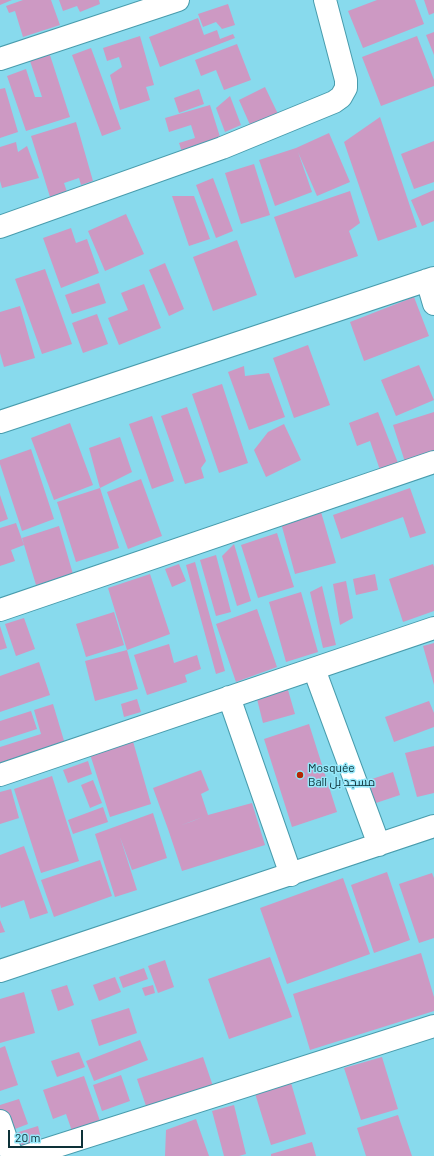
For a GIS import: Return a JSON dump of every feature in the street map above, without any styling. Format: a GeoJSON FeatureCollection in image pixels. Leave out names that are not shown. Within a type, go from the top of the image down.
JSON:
{"type":"FeatureCollection","features":[{"type":"Feature","properties":{"kind":"street"},"geometry":{"type":"LineString","coordinates":[[0,59],[178,0]]}},
{"type":"Feature","properties":{"kind":"street"},"geometry":{"type":"LineString","coordinates":[[0,227],[222,148],[334,102],[342,96],[346,88],[346,80],[325,0]]}},
{"type":"Feature","properties":{"kind":"street"},"geometry":{"type":"LineString","coordinates":[[1,418],[431,279],[434,304]]}},
{"type":"Feature","properties":{"kind":"street"},"geometry":{"type":"LineString","coordinates":[[0,610],[434,462]]}},
{"type":"Feature","properties":{"kind":"street"},"geometry":{"type":"LineString","coordinates":[[0,774],[434,628]]}},
{"type":"Feature","properties":{"kind":"street"},"geometry":{"type":"LineString","coordinates":[[314,669],[379,845]]}},
{"type":"Feature","properties":{"kind":"street"},"geometry":{"type":"LineString","coordinates":[[229,697],[290,874]]}},
{"type":"Feature","properties":{"kind":"street"},"geometry":{"type":"LineString","coordinates":[[0,971],[434,826]]}},
{"type":"Feature","properties":{"kind":"street"},"geometry":{"type":"LineString","coordinates":[[26,1156],[434,1026]]}},
{"type":"Feature","properties":{"kind":"street"},"geometry":{"type":"LineString","coordinates":[[0,1121],[12,1156]]}},
{"type":"Feature","properties":{"kind":"building"},"geometry":{"type":"Polygon","coordinates":[[[0,0],[12,0],[0,5],[0,0]]]}},
{"type":"Feature","properties":{"kind":"building"},"geometry":{"type":"Polygon","coordinates":[[[23,0],[51,0],[60,25],[23,37],[15,11],[9,13],[6,6],[23,0]]]}},
{"type":"Feature","properties":{"kind":"building"},"geometry":{"type":"Polygon","coordinates":[[[59,0],[99,0],[100,4],[80,12],[77,6],[63,11],[59,0]]]}},
{"type":"Feature","properties":{"kind":"building"},"geometry":{"type":"Polygon","coordinates":[[[377,0],[415,0],[424,24],[363,48],[348,11],[377,0]]]}},
{"type":"Feature","properties":{"kind":"building"},"geometry":{"type":"Polygon","coordinates":[[[424,0],[434,0],[434,13],[429,15],[424,0]]]}},
{"type":"Feature","properties":{"kind":"building"},"geometry":{"type":"Polygon","coordinates":[[[228,4],[235,25],[222,29],[216,22],[203,27],[198,14],[228,4]]]}},
{"type":"Feature","properties":{"kind":"building"},"geometry":{"type":"Polygon","coordinates":[[[198,18],[204,35],[217,30],[220,39],[233,34],[235,38],[160,67],[149,37],[198,18]]]}},
{"type":"Feature","properties":{"kind":"building"},"geometry":{"type":"Polygon","coordinates":[[[434,32],[434,55],[426,35],[434,32]]]}},
{"type":"Feature","properties":{"kind":"building"},"geometry":{"type":"Polygon","coordinates":[[[140,36],[154,85],[146,87],[150,100],[120,110],[110,75],[122,67],[119,57],[107,61],[103,48],[140,36]]]}},
{"type":"Feature","properties":{"kind":"building"},"geometry":{"type":"Polygon","coordinates":[[[417,36],[434,80],[434,86],[381,106],[362,57],[417,36]]]}},
{"type":"Feature","properties":{"kind":"building"},"geometry":{"type":"Polygon","coordinates":[[[237,44],[251,80],[224,90],[216,70],[201,76],[195,60],[237,44]]]}},
{"type":"Feature","properties":{"kind":"building"},"geometry":{"type":"Polygon","coordinates":[[[91,48],[121,129],[102,136],[72,55],[91,48]]]}},
{"type":"Feature","properties":{"kind":"building"},"geometry":{"type":"Polygon","coordinates":[[[49,52],[70,117],[26,131],[7,76],[26,69],[35,97],[42,97],[29,58],[49,52]]]}},
{"type":"Feature","properties":{"kind":"building"},"geometry":{"type":"Polygon","coordinates":[[[265,87],[278,114],[251,127],[239,100],[265,87]]]}},
{"type":"Feature","properties":{"kind":"building"},"geometry":{"type":"Polygon","coordinates":[[[5,88],[18,132],[0,138],[0,89],[5,88]]]}},
{"type":"Feature","properties":{"kind":"building"},"geometry":{"type":"Polygon","coordinates":[[[199,89],[204,104],[179,113],[174,98],[199,89]]]}},
{"type":"Feature","properties":{"kind":"building"},"geometry":{"type":"Polygon","coordinates":[[[230,96],[241,125],[225,132],[216,108],[230,96]]]}},
{"type":"Feature","properties":{"kind":"building"},"geometry":{"type":"Polygon","coordinates":[[[210,105],[221,140],[182,152],[179,143],[195,138],[191,125],[169,132],[165,118],[210,105]]]}},
{"type":"Feature","properties":{"kind":"building"},"geometry":{"type":"Polygon","coordinates":[[[380,117],[417,227],[378,241],[344,142],[380,117]]]}},
{"type":"Feature","properties":{"kind":"building"},"geometry":{"type":"Polygon","coordinates":[[[76,122],[93,181],[81,185],[79,178],[64,183],[67,192],[50,197],[31,136],[76,122]]]}},
{"type":"Feature","properties":{"kind":"building"},"geometry":{"type":"Polygon","coordinates":[[[329,133],[350,182],[317,196],[298,152],[312,192],[275,206],[259,160],[296,148],[329,133]]]}},
{"type":"Feature","properties":{"kind":"building"},"geometry":{"type":"Polygon","coordinates":[[[434,141],[434,182],[414,189],[401,154],[434,141]]]}},
{"type":"Feature","properties":{"kind":"building"},"geometry":{"type":"Polygon","coordinates":[[[16,142],[18,152],[27,146],[39,178],[2,188],[0,181],[0,147],[16,142]]]}},
{"type":"Feature","properties":{"kind":"building"},"geometry":{"type":"Polygon","coordinates":[[[254,164],[270,215],[241,224],[225,173],[254,164]]]}},
{"type":"Feature","properties":{"kind":"building"},"geometry":{"type":"Polygon","coordinates":[[[213,178],[233,231],[216,238],[196,185],[213,178]]]}},
{"type":"Feature","properties":{"kind":"building"},"geometry":{"type":"Polygon","coordinates":[[[434,190],[434,221],[422,226],[411,200],[434,190]]]}},
{"type":"Feature","properties":{"kind":"building"},"geometry":{"type":"Polygon","coordinates":[[[350,191],[360,223],[349,231],[358,256],[295,278],[274,217],[350,191]]]}},
{"type":"Feature","properties":{"kind":"building"},"geometry":{"type":"Polygon","coordinates":[[[172,196],[194,196],[210,239],[189,246],[172,196]]]}},
{"type":"Feature","properties":{"kind":"building"},"geometry":{"type":"Polygon","coordinates":[[[126,214],[144,254],[105,271],[88,231],[126,214]]]}},
{"type":"Feature","properties":{"kind":"building"},"geometry":{"type":"Polygon","coordinates":[[[71,228],[76,243],[87,239],[99,273],[61,288],[43,238],[71,228]]]}},
{"type":"Feature","properties":{"kind":"building"},"geometry":{"type":"Polygon","coordinates":[[[237,240],[257,295],[213,311],[193,257],[237,240]]]}},
{"type":"Feature","properties":{"kind":"building"},"geometry":{"type":"Polygon","coordinates":[[[165,263],[184,309],[169,316],[149,270],[165,263]]]}},
{"type":"Feature","properties":{"kind":"building"},"geometry":{"type":"Polygon","coordinates":[[[45,269],[72,344],[42,354],[15,279],[45,269]]]}},
{"type":"Feature","properties":{"kind":"building"},"geometry":{"type":"Polygon","coordinates":[[[99,283],[106,303],[72,314],[65,295],[99,283]]]}},
{"type":"Feature","properties":{"kind":"building"},"geometry":{"type":"Polygon","coordinates":[[[144,284],[161,328],[119,345],[108,318],[128,310],[121,293],[144,284]]]}},
{"type":"Feature","properties":{"kind":"building"},"geometry":{"type":"Polygon","coordinates":[[[414,297],[429,336],[364,361],[350,322],[414,297]]]}},
{"type":"Feature","properties":{"kind":"building"},"geometry":{"type":"Polygon","coordinates":[[[20,306],[35,358],[4,367],[0,353],[0,312],[20,306]]]}},
{"type":"Feature","properties":{"kind":"building"},"geometry":{"type":"Polygon","coordinates":[[[97,314],[108,344],[83,353],[72,323],[97,314]]]}},
{"type":"Feature","properties":{"kind":"building"},"geometry":{"type":"Polygon","coordinates":[[[308,345],[330,405],[294,418],[273,358],[308,345]]]}},
{"type":"Feature","properties":{"kind":"building"},"geometry":{"type":"Polygon","coordinates":[[[419,365],[434,400],[396,416],[381,380],[419,365]]]}},
{"type":"Feature","properties":{"kind":"building"},"geometry":{"type":"Polygon","coordinates":[[[244,366],[245,376],[269,373],[285,417],[249,430],[228,372],[244,366]]]}},
{"type":"Feature","properties":{"kind":"building"},"geometry":{"type":"Polygon","coordinates":[[[222,384],[248,463],[219,473],[192,394],[222,384]]]}},
{"type":"Feature","properties":{"kind":"building"},"geometry":{"type":"Polygon","coordinates":[[[187,407],[206,461],[201,468],[204,478],[185,484],[161,416],[187,407]]]}},
{"type":"Feature","properties":{"kind":"building"},"geometry":{"type":"Polygon","coordinates":[[[378,412],[398,463],[380,470],[370,441],[357,446],[349,423],[378,412]]]}},
{"type":"Feature","properties":{"kind":"building"},"geometry":{"type":"Polygon","coordinates":[[[434,412],[434,453],[405,462],[393,425],[434,412]]]}},
{"type":"Feature","properties":{"kind":"building"},"geometry":{"type":"Polygon","coordinates":[[[152,416],[174,481],[152,489],[129,424],[152,416]]]}},
{"type":"Feature","properties":{"kind":"building"},"geometry":{"type":"Polygon","coordinates":[[[70,423],[93,485],[54,500],[31,438],[70,423]]]}},
{"type":"Feature","properties":{"kind":"building"},"geometry":{"type":"Polygon","coordinates":[[[284,424],[301,460],[266,477],[254,450],[268,432],[284,424]]]}},
{"type":"Feature","properties":{"kind":"building"},"geometry":{"type":"Polygon","coordinates":[[[120,437],[132,472],[100,488],[89,448],[120,437]]]}},
{"type":"Feature","properties":{"kind":"building"},"geometry":{"type":"Polygon","coordinates":[[[31,449],[54,519],[22,531],[0,460],[31,449]]]}},
{"type":"Feature","properties":{"kind":"building"},"geometry":{"type":"Polygon","coordinates":[[[141,479],[162,536],[128,549],[107,492],[141,479]]]}},
{"type":"Feature","properties":{"kind":"building"},"geometry":{"type":"Polygon","coordinates":[[[100,488],[119,548],[76,562],[57,502],[100,488]]]}},
{"type":"Feature","properties":{"kind":"building"},"geometry":{"type":"Polygon","coordinates":[[[410,488],[426,533],[410,538],[403,517],[341,539],[333,515],[410,488]]]}},
{"type":"Feature","properties":{"kind":"building"},"geometry":{"type":"Polygon","coordinates":[[[0,495],[8,519],[0,522],[0,495]]]}},
{"type":"Feature","properties":{"kind":"building"},"geometry":{"type":"Polygon","coordinates":[[[321,512],[336,563],[295,574],[281,523],[321,512]]]}},
{"type":"Feature","properties":{"kind":"building"},"geometry":{"type":"Polygon","coordinates":[[[16,523],[24,545],[11,550],[15,561],[0,566],[0,528],[16,523]]]}},
{"type":"Feature","properties":{"kind":"building"},"geometry":{"type":"Polygon","coordinates":[[[59,526],[73,574],[36,585],[22,538],[59,526]]]}},
{"type":"Feature","properties":{"kind":"building"},"geometry":{"type":"Polygon","coordinates":[[[277,533],[294,587],[258,598],[241,545],[277,533]]]}},
{"type":"Feature","properties":{"kind":"building"},"geometry":{"type":"Polygon","coordinates":[[[234,544],[251,601],[237,606],[222,556],[234,544]]]}},
{"type":"Feature","properties":{"kind":"building"},"geometry":{"type":"Polygon","coordinates":[[[216,555],[231,612],[216,616],[200,560],[216,555]]]}},
{"type":"Feature","properties":{"kind":"building"},"geometry":{"type":"Polygon","coordinates":[[[195,562],[225,671],[216,674],[186,565],[195,562]]]}},
{"type":"Feature","properties":{"kind":"building"},"geometry":{"type":"Polygon","coordinates":[[[179,564],[186,581],[172,587],[165,569],[179,564]]]}},
{"type":"Feature","properties":{"kind":"building"},"geometry":{"type":"Polygon","coordinates":[[[433,564],[434,611],[403,622],[389,579],[433,564]]]}},
{"type":"Feature","properties":{"kind":"building"},"geometry":{"type":"Polygon","coordinates":[[[150,574],[170,634],[127,650],[108,588],[150,574]]]}},
{"type":"Feature","properties":{"kind":"building"},"geometry":{"type":"Polygon","coordinates":[[[375,574],[378,590],[356,595],[353,579],[375,574]]]}},
{"type":"Feature","properties":{"kind":"building"},"geometry":{"type":"Polygon","coordinates":[[[346,581],[353,618],[340,625],[333,584],[346,581]]]}},
{"type":"Feature","properties":{"kind":"building"},"geometry":{"type":"Polygon","coordinates":[[[322,586],[336,645],[323,648],[310,592],[322,586]]]}},
{"type":"Feature","properties":{"kind":"building"},"geometry":{"type":"Polygon","coordinates":[[[301,592],[318,652],[286,662],[269,602],[301,592]]]}},
{"type":"Feature","properties":{"kind":"building"},"geometry":{"type":"Polygon","coordinates":[[[257,609],[277,667],[236,682],[216,624],[257,609]]]}},
{"type":"Feature","properties":{"kind":"building"},"geometry":{"type":"Polygon","coordinates":[[[114,612],[124,645],[86,657],[76,624],[114,612]]]}},
{"type":"Feature","properties":{"kind":"building"},"geometry":{"type":"Polygon","coordinates":[[[24,618],[35,649],[16,656],[5,624],[24,618]]]}},
{"type":"Feature","properties":{"kind":"building"},"geometry":{"type":"Polygon","coordinates":[[[0,626],[7,648],[0,650],[0,626]]]}},
{"type":"Feature","properties":{"kind":"building"},"geometry":{"type":"Polygon","coordinates":[[[434,643],[434,685],[423,646],[434,643]]]}},
{"type":"Feature","properties":{"kind":"building"},"geometry":{"type":"Polygon","coordinates":[[[169,644],[174,663],[197,655],[201,669],[185,675],[187,682],[147,695],[134,655],[169,644]]]}},
{"type":"Feature","properties":{"kind":"building"},"geometry":{"type":"Polygon","coordinates":[[[127,650],[138,689],[95,701],[85,661],[127,650]]]}},
{"type":"Feature","properties":{"kind":"building"},"geometry":{"type":"Polygon","coordinates":[[[39,662],[50,695],[0,712],[0,676],[39,662]]]}},
{"type":"Feature","properties":{"kind":"building"},"geometry":{"type":"Polygon","coordinates":[[[288,690],[295,714],[263,723],[257,699],[288,690]]]}},
{"type":"Feature","properties":{"kind":"building"},"geometry":{"type":"Polygon","coordinates":[[[137,699],[141,712],[124,717],[121,704],[137,699]]]}},
{"type":"Feature","properties":{"kind":"building"},"geometry":{"type":"Polygon","coordinates":[[[429,701],[434,713],[434,727],[394,742],[385,717],[429,701]]]}},
{"type":"Feature","properties":{"kind":"building"},"geometry":{"type":"Polygon","coordinates":[[[53,704],[65,744],[0,764],[0,747],[41,734],[34,710],[53,704]]]}},
{"type":"Feature","properties":{"kind":"building"},"geometry":{"type":"Polygon","coordinates":[[[31,711],[37,729],[0,741],[0,721],[31,711]]]}},
{"type":"Feature","properties":{"kind":"building","name":"Mosquée Ball مسجد بل"},"geometry":{"type":"Polygon","coordinates":[[[309,724],[337,812],[292,827],[264,739],[309,724]]]}},
{"type":"Feature","properties":{"kind":"building"},"geometry":{"type":"Polygon","coordinates":[[[132,738],[151,804],[110,817],[89,751],[132,738]]]}},
{"type":"Feature","properties":{"kind":"building"},"geometry":{"type":"Polygon","coordinates":[[[434,746],[434,793],[417,797],[405,753],[434,746]]]}},
{"type":"Feature","properties":{"kind":"building"},"geometry":{"type":"Polygon","coordinates":[[[88,761],[92,774],[68,783],[63,770],[88,761]]]}},
{"type":"Feature","properties":{"kind":"building"},"geometry":{"type":"Polygon","coordinates":[[[201,770],[209,790],[201,794],[208,815],[252,803],[265,845],[182,871],[153,788],[201,770]]]}},
{"type":"Feature","properties":{"kind":"building"},"geometry":{"type":"Polygon","coordinates":[[[393,772],[400,795],[370,805],[363,782],[393,772]]]}},
{"type":"Feature","properties":{"kind":"building"},"geometry":{"type":"Polygon","coordinates":[[[52,776],[79,861],[41,873],[14,789],[52,776]]]}},
{"type":"Feature","properties":{"kind":"building"},"geometry":{"type":"Polygon","coordinates":[[[93,780],[102,803],[90,808],[81,785],[93,780]]]}},
{"type":"Feature","properties":{"kind":"building"},"geometry":{"type":"Polygon","coordinates":[[[11,789],[19,818],[0,824],[0,792],[11,789]]]}},
{"type":"Feature","properties":{"kind":"building"},"geometry":{"type":"Polygon","coordinates":[[[103,807],[108,822],[73,834],[68,820],[103,807]]]}},
{"type":"Feature","properties":{"kind":"building"},"geometry":{"type":"Polygon","coordinates":[[[153,813],[167,858],[132,870],[120,837],[137,890],[115,897],[95,834],[153,813]]]}},
{"type":"Feature","properties":{"kind":"building"},"geometry":{"type":"Polygon","coordinates":[[[24,846],[48,913],[30,919],[24,900],[1,908],[0,904],[0,855],[24,846]]]}},
{"type":"Feature","properties":{"kind":"building"},"geometry":{"type":"Polygon","coordinates":[[[100,860],[112,896],[54,917],[41,880],[100,860]]]}},
{"type":"Feature","properties":{"kind":"building"},"geometry":{"type":"Polygon","coordinates":[[[387,872],[410,940],[374,953],[351,885],[387,872]]]}},
{"type":"Feature","properties":{"kind":"building"},"geometry":{"type":"Polygon","coordinates":[[[432,873],[434,878],[434,938],[419,943],[399,884],[432,873]]]}},
{"type":"Feature","properties":{"kind":"building"},"geometry":{"type":"Polygon","coordinates":[[[343,878],[370,954],[287,984],[260,908],[343,878]]]}},
{"type":"Feature","properties":{"kind":"building"},"geometry":{"type":"Polygon","coordinates":[[[0,920],[5,932],[0,933],[0,920]]]}},
{"type":"Feature","properties":{"kind":"building"},"geometry":{"type":"Polygon","coordinates":[[[421,953],[434,997],[434,1011],[310,1050],[293,994],[421,953]]]}},
{"type":"Feature","properties":{"kind":"building"},"geometry":{"type":"Polygon","coordinates":[[[270,957],[292,1017],[229,1039],[208,979],[270,957]]]}},
{"type":"Feature","properties":{"kind":"building"},"geometry":{"type":"Polygon","coordinates":[[[165,960],[174,987],[158,993],[148,966],[165,960]]]}},
{"type":"Feature","properties":{"kind":"building"},"geometry":{"type":"Polygon","coordinates":[[[144,968],[148,979],[123,988],[119,977],[144,968]]]}},
{"type":"Feature","properties":{"kind":"building"},"geometry":{"type":"Polygon","coordinates":[[[115,977],[121,992],[99,1001],[93,985],[115,977]]]}},
{"type":"Feature","properties":{"kind":"building"},"geometry":{"type":"Polygon","coordinates":[[[67,985],[74,1005],[58,1011],[51,990],[67,985]]]}},
{"type":"Feature","properties":{"kind":"building"},"geometry":{"type":"Polygon","coordinates":[[[153,985],[155,993],[145,996],[142,988],[153,985]]]}},
{"type":"Feature","properties":{"kind":"building"},"geometry":{"type":"Polygon","coordinates":[[[24,992],[35,1033],[0,1043],[0,999],[24,992]]]}},
{"type":"Feature","properties":{"kind":"building"},"geometry":{"type":"Polygon","coordinates":[[[129,1008],[137,1033],[99,1046],[91,1020],[129,1008]]]}},
{"type":"Feature","properties":{"kind":"building"},"geometry":{"type":"Polygon","coordinates":[[[140,1040],[148,1060],[94,1081],[86,1061],[140,1040]]]}},
{"type":"Feature","properties":{"kind":"building"},"geometry":{"type":"Polygon","coordinates":[[[5,1046],[18,1085],[0,1091],[0,1048],[5,1046]]]}},
{"type":"Feature","properties":{"kind":"building"},"geometry":{"type":"Polygon","coordinates":[[[79,1052],[85,1067],[57,1077],[51,1061],[79,1052]]]}},
{"type":"Feature","properties":{"kind":"building"},"geometry":{"type":"Polygon","coordinates":[[[203,1057],[214,1089],[148,1112],[137,1079],[203,1057]]]}},
{"type":"Feature","properties":{"kind":"building"},"geometry":{"type":"Polygon","coordinates":[[[382,1057],[398,1109],[361,1120],[344,1068],[382,1057]]]}},
{"type":"Feature","properties":{"kind":"building"},"geometry":{"type":"Polygon","coordinates":[[[121,1075],[130,1101],[102,1111],[93,1085],[121,1075]]]}},
{"type":"Feature","properties":{"kind":"building"},"geometry":{"type":"Polygon","coordinates":[[[84,1076],[100,1121],[72,1131],[66,1114],[53,1119],[43,1090],[84,1076]]]}},
{"type":"Feature","properties":{"kind":"building"},"geometry":{"type":"Polygon","coordinates":[[[289,1076],[306,1134],[271,1145],[253,1087],[289,1076]]]}},
{"type":"Feature","properties":{"kind":"building"},"geometry":{"type":"Polygon","coordinates":[[[19,1099],[28,1124],[7,1132],[0,1112],[0,1105],[19,1099]]]}},
{"type":"Feature","properties":{"kind":"building"},"geometry":{"type":"Polygon","coordinates":[[[234,1105],[246,1154],[239,1156],[224,1156],[212,1111],[234,1105]]]}},
{"type":"Feature","properties":{"kind":"building"},"geometry":{"type":"Polygon","coordinates":[[[398,1115],[412,1156],[366,1156],[357,1128],[398,1115]]]}},
{"type":"Feature","properties":{"kind":"building"},"geometry":{"type":"Polygon","coordinates":[[[196,1119],[209,1156],[165,1156],[166,1130],[196,1119]]]}},
{"type":"Feature","properties":{"kind":"building"},"geometry":{"type":"Polygon","coordinates":[[[38,1126],[42,1142],[14,1150],[9,1135],[38,1126]]]}},
{"type":"Feature","properties":{"kind":"building"},"geometry":{"type":"Polygon","coordinates":[[[312,1142],[316,1156],[271,1156],[271,1154],[312,1142]]]}},
{"type":"Feature","properties":{"kind":"place","name":"Mosquée Ball مسجد بل"},"geometry":{"type":"Point","coordinates":[300,775]}}]}
